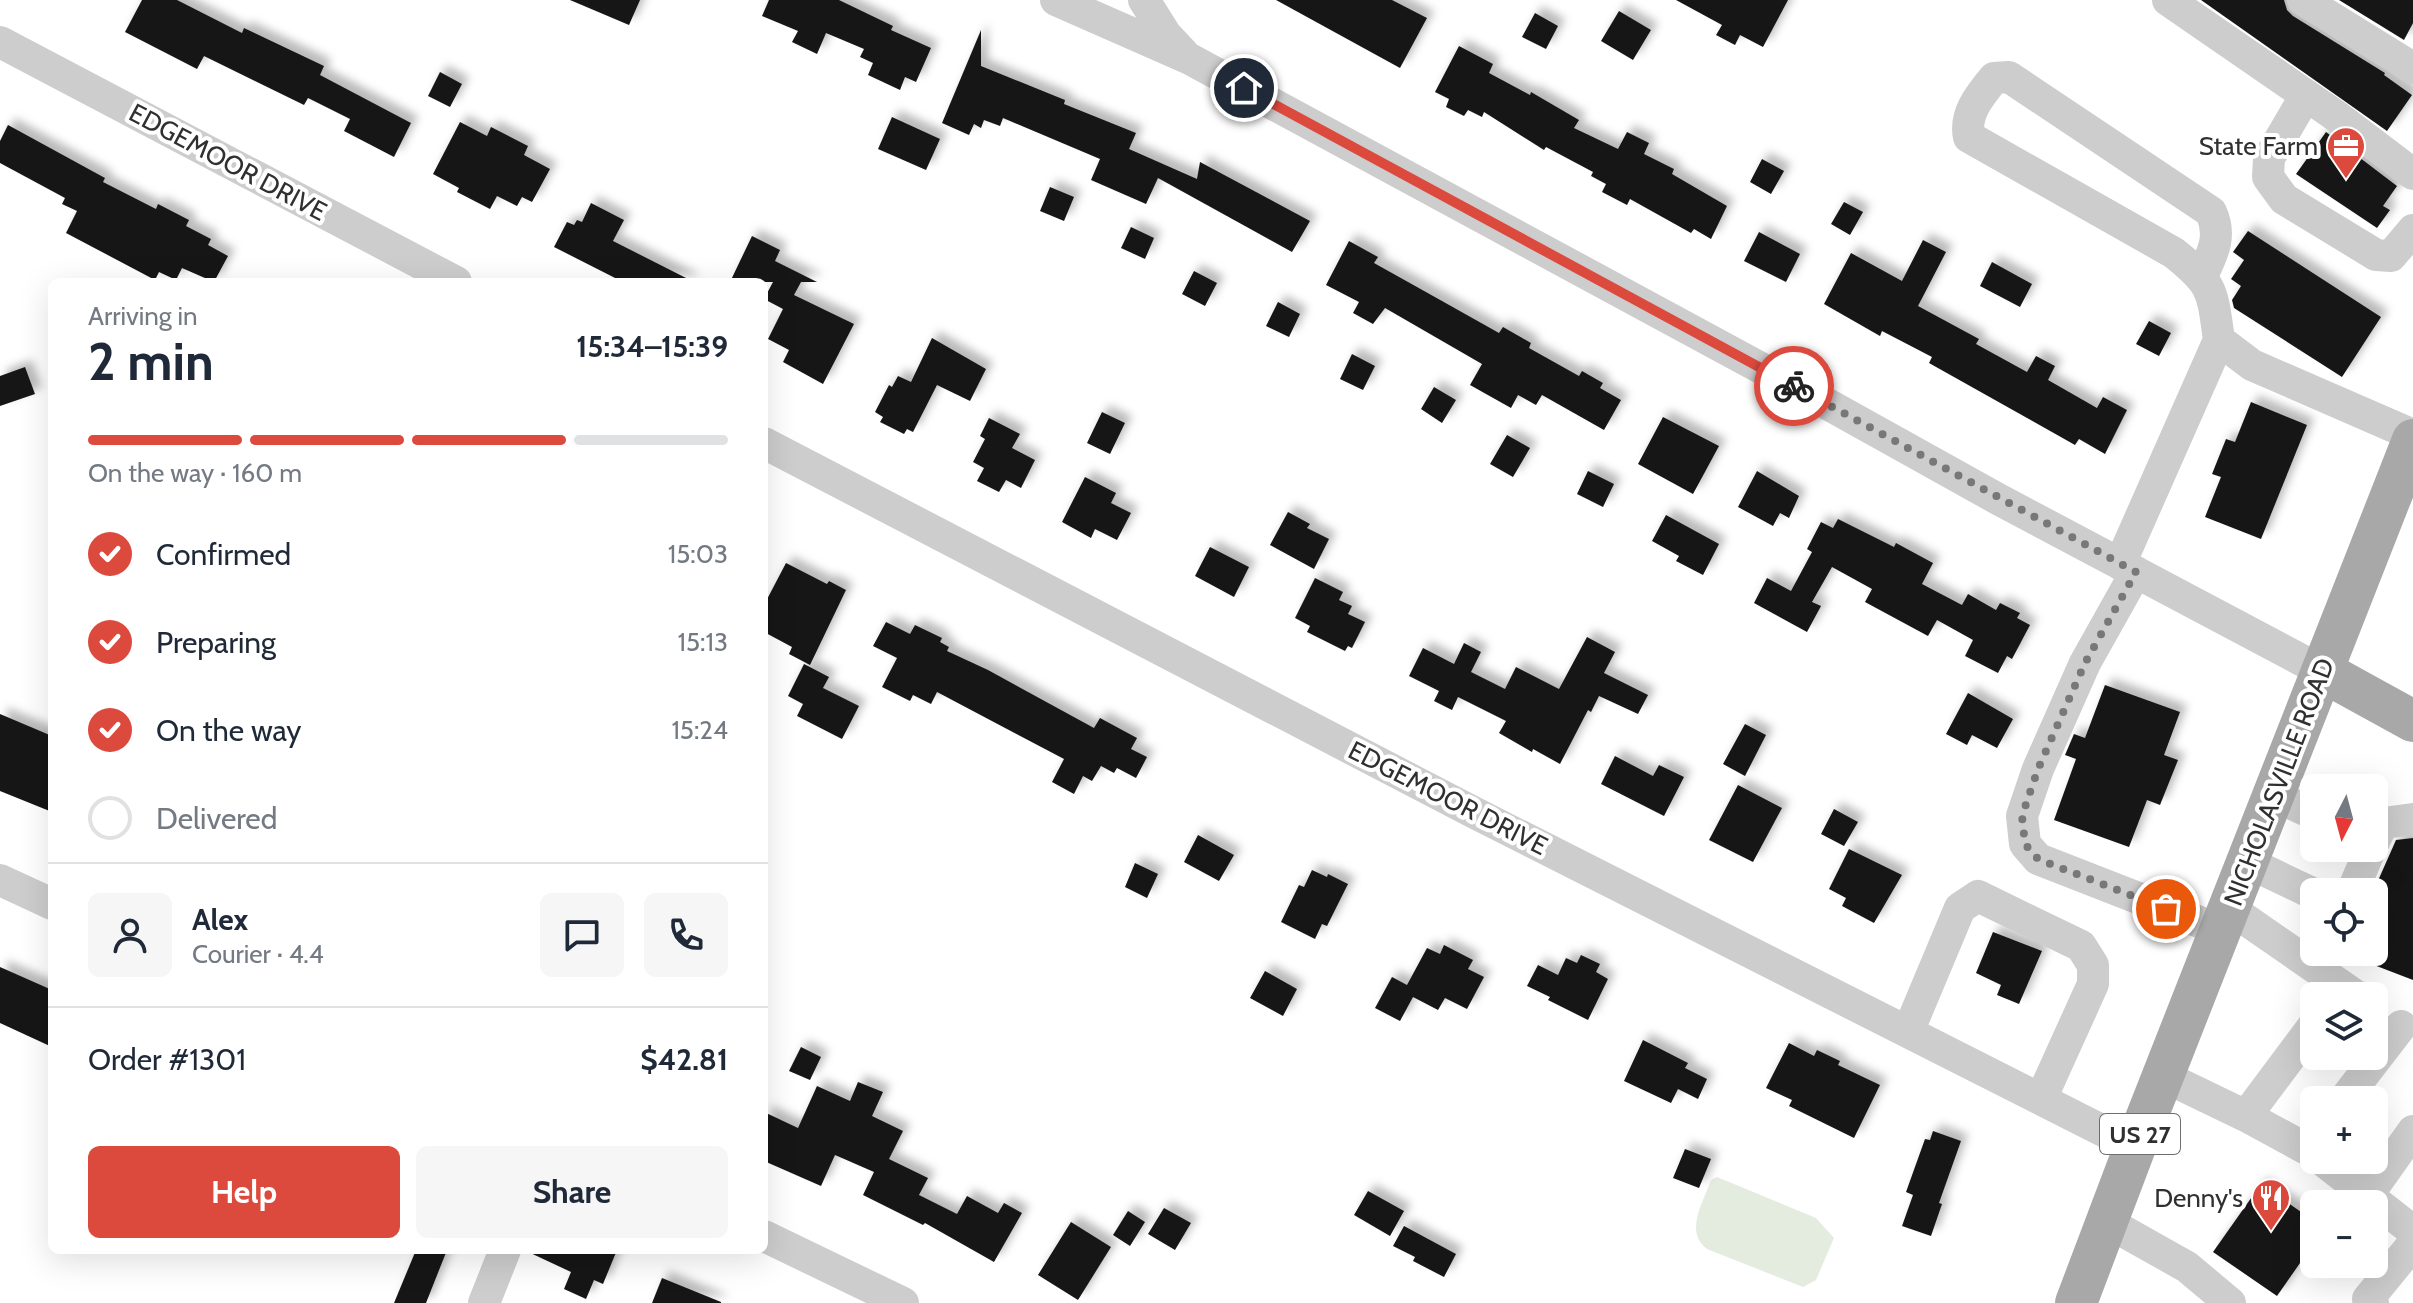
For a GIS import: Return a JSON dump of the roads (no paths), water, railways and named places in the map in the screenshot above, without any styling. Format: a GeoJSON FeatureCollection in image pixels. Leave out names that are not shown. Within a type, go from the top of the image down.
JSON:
{"type":"FeatureCollection","features":[{"type":"Feature","properties":{"kind":"main road","name":"NICHOLASVILLE ROAD"},"geometry":{"type":"LineString","coordinates":[[2076,1303],[2413,438]]}},
{"type":"Feature","properties":{"kind":"main road"},"geometry":{"type":"LineString","coordinates":[[2322,671],[2413,721]]}},
{"type":"Feature","properties":{"kind":"street"},"geometry":{"type":"LineString","coordinates":[[1056,0],[1188,58],[2322,671]]}},
{"type":"Feature","properties":{"kind":"street"},"geometry":{"type":"LineString","coordinates":[[1144,0],[1166,35],[1188,58]]}},
{"type":"Feature","properties":{"kind":"street"},"geometry":{"type":"LineString","coordinates":[[2168,0],[2306,95],[2413,174]]}},
{"type":"Feature","properties":{"kind":"street"},"geometry":{"type":"LineString","coordinates":[[2303,0],[2413,68]]}},
{"type":"Feature","properties":{"kind":"street","name":"EDGEMOOR DRIVE"},"geometry":{"type":"LineString","coordinates":[[0,42],[448,278]]}},
{"type":"Feature","properties":{"kind":"street"},"geometry":{"type":"LineString","coordinates":[[2202,276],[2215,248],[2218,226],[2211,212],[2009,77],[1994,78],[1976,99],[1967,127],[1969,137],[2174,253],[2202,276],[2213,298],[2219,340],[2128,568],[2038,769],[2022,816],[2025,844],[2038,859],[2225,919],[2300,952]]}},
{"type":"Feature","properties":{"kind":"street"},"geometry":{"type":"LineString","coordinates":[[2306,95],[2269,158],[2268,177],[2284,199],[2376,255],[2391,256],[2413,230]]}},
{"type":"Feature","properties":{"kind":"street"},"geometry":{"type":"LineString","coordinates":[[2219,340],[2252,365],[2413,438]]}},
{"type":"Feature","properties":{"kind":"street","name":"EDGEMOOR DRIVE"},"geometry":{"type":"LineString","coordinates":[[768,445],[1475,813],[2135,1147]]}},
{"type":"Feature","properties":{"kind":"street"},"geometry":{"type":"LineString","coordinates":[[2273,795],[2300,808]]}},
{"type":"Feature","properties":{"kind":"street"},"geometry":{"type":"LineString","coordinates":[[2388,822],[2413,819]]}},
{"type":"Feature","properties":{"kind":"street"},"geometry":{"type":"LineString","coordinates":[[2247,862],[2300,887]]}},
{"type":"Feature","properties":{"kind":"street"},"geometry":{"type":"LineString","coordinates":[[0,880],[48,902]]}},
{"type":"Feature","properties":{"kind":"street"},"geometry":{"type":"LineString","coordinates":[[1908,1032],[1960,908],[1978,896],[2081,946],[2093,965],[2093,984],[2041,1099]]}},
{"type":"Feature","properties":{"kind":"street"},"geometry":{"type":"LineString","coordinates":[[2326,966],[2342,982]]}},
{"type":"Feature","properties":{"kind":"street"},"geometry":{"type":"LineString","coordinates":[[2388,1017],[2407,1030],[2388,1045]]}},
{"type":"Feature","properties":{"kind":"street"},"geometry":{"type":"LineString","coordinates":[[2246,1116],[2300,1044]]}},
{"type":"Feature","properties":{"kind":"street"},"geometry":{"type":"LineString","coordinates":[[2163,1076],[2300,1143]]}},
{"type":"Feature","properties":{"kind":"street"},"geometry":{"type":"LineString","coordinates":[[2371,1190],[2413,1131]]}},
{"type":"Feature","properties":{"kind":"street"},"geometry":{"type":"LineString","coordinates":[[2342,1174],[2360,1190]]}},
{"type":"Feature","properties":{"kind":"street"},"geometry":{"type":"LineString","coordinates":[[2388,1212],[2413,1231]]}},
{"type":"Feature","properties":{"kind":"street"},"geometry":{"type":"LineString","coordinates":[[2107,1222],[2187,1267],[2230,1303]]}},
{"type":"Feature","properties":{"kind":"street"},"geometry":{"type":"LineString","coordinates":[[768,1238],[903,1303]]}},
{"type":"Feature","properties":{"kind":"street"},"geometry":{"type":"LineString","coordinates":[[2373,1303],[2368,1299],[2413,1244]]}},
{"type":"Feature","properties":{"kind":"street"},"geometry":{"type":"LineString","coordinates":[[484,1303],[503,1254]]}},
{"type":"Feature","properties":{"kind":"place","name":"State Farm"},"geometry":{"type":"Point","coordinates":[2346,180]}},
{"type":"Feature","properties":{"kind":"place","name":"Denny's"},"geometry":{"type":"Point","coordinates":[2271,1232]}}]}
